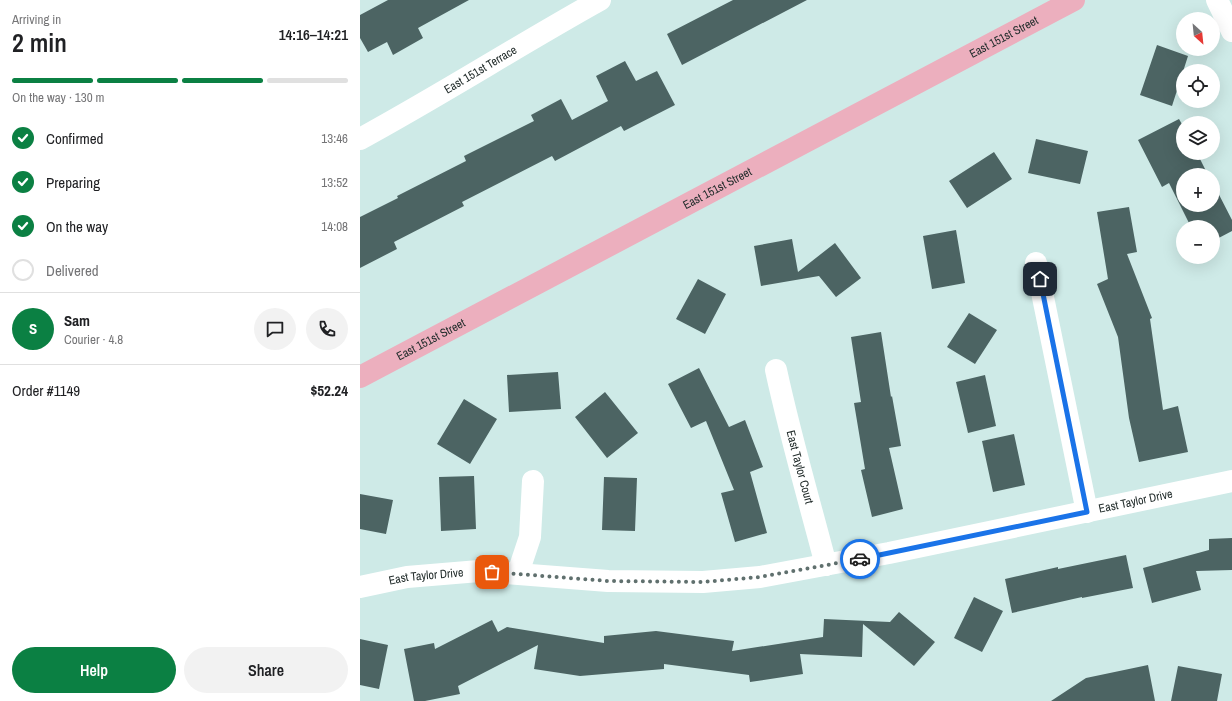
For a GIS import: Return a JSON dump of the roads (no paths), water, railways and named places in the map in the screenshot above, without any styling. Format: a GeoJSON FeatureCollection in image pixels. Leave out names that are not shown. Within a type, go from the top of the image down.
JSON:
{"type":"FeatureCollection","features":[{"type":"Feature","properties":{"kind":"main road","name":"East 151st Street"},"geometry":{"type":"LineString","coordinates":[[360,377],[1074,0]]}},
{"type":"Feature","properties":{"kind":"street","name":"East 151st Terrace"},"geometry":{"type":"LineString","coordinates":[[360,139],[600,0]]}},
{"type":"Feature","properties":{"kind":"street"},"geometry":{"type":"LineString","coordinates":[[1217,0],[1232,31]]}},
{"type":"Feature","properties":{"kind":"street"},"geometry":{"type":"LineString","coordinates":[[1036,263],[1087,512]]}},
{"type":"Feature","properties":{"kind":"street","name":"East Taylor Court"},"geometry":{"type":"LineString","coordinates":[[776,370],[786,419],[796,450],[826,565]]}},
{"type":"Feature","properties":{"kind":"street"},"geometry":{"type":"LineString","coordinates":[[518,573],[530,537],[533,481]]}},
{"type":"Feature","properties":{"kind":"street","name":"East Taylor Drive"},"geometry":{"type":"LineString","coordinates":[[360,587],[408,577],[479,571],[608,581],[703,582],[760,577],[1087,512],[1232,481]]}}]}
